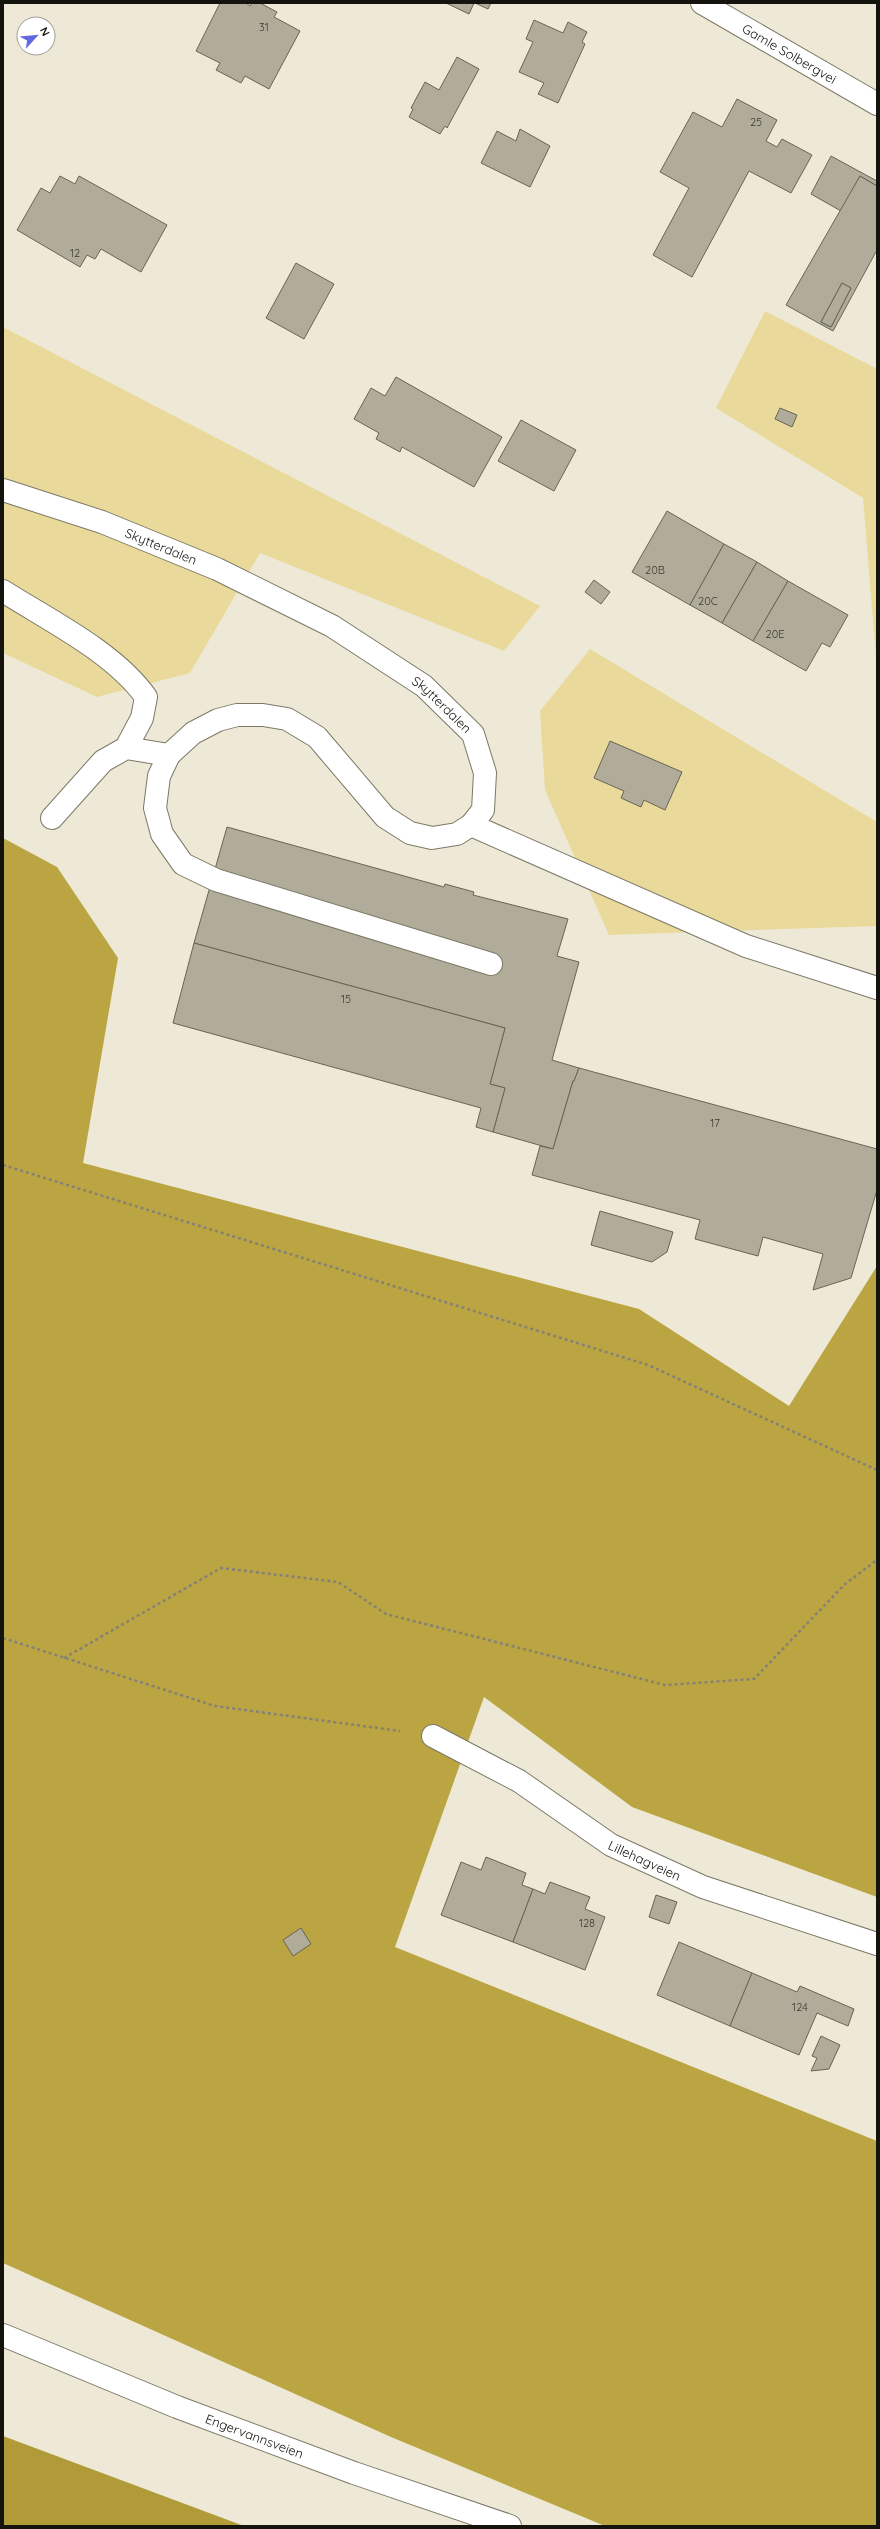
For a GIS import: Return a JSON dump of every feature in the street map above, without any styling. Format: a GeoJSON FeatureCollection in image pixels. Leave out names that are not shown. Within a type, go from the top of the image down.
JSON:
{"type":"FeatureCollection","features":[{"type":"Feature","properties":{"kind":"street","name":"Gamle Solbergvei"},"geometry":{"type":"LineString","coordinates":[[702,3],[877,104]]}},
{"type":"Feature","properties":{"kind":"street","name":"Skytterdalen"},"geometry":{"type":"LineString","coordinates":[[3,490],[102,522],[217,570],[332,626],[424,686],[473,734],[485,773],[483,810],[471,825],[456,834],[432,838],[410,834],[385,817],[317,737],[287,719],[263,715],[237,715],[218,720],[193,733],[169,755],[159,776],[155,808],[162,834],[183,864],[216,880],[491,964]]}},
{"type":"Feature","properties":{"kind":"street"},"geometry":{"type":"LineString","coordinates":[[3,592],[75,636],[132,678],[146,697],[142,718],[126,748],[103,761],[52,818]]}},
{"type":"Feature","properties":{"kind":"street"},"geometry":{"type":"LineString","coordinates":[[126,748],[169,755]]}},
{"type":"Feature","properties":{"kind":"street"},"geometry":{"type":"LineString","coordinates":[[471,825],[746,946],[877,988]]}},
{"type":"Feature","properties":{"kind":"street","name":"Lillehagveien"},"geometry":{"type":"LineString","coordinates":[[433,1736],[519,1781],[611,1845],[703,1887],[877,1944]]}},
{"type":"Feature","properties":{"kind":"street","name":"Engervannsveien"},"geometry":{"type":"LineString","coordinates":[[3,2335],[177,2407],[354,2473],[510,2526]]}},
{"type":"Feature","properties":{"kind":"path"},"geometry":{"type":"LineString","coordinates":[[3,1165],[648,1364],[877,1470]]}},
{"type":"Feature","properties":{"kind":"path"},"geometry":{"type":"LineString","coordinates":[[64,1658],[221,1568],[338,1582],[386,1614],[664,1685],[754,1679],[845,1584],[877,1560]]}},
{"type":"Feature","properties":{"kind":"path"},"geometry":{"type":"LineString","coordinates":[[3,1638],[215,1706],[433,1736]]}},
{"type":"Feature","properties":{"kind":"shaded area"},"geometry":{"type":"Polygon","coordinates":[[[765,311],[877,369],[877,669],[863,498],[716,408],[765,311]]]}},
{"type":"Feature","properties":{"kind":"shaded area"},"geometry":{"type":"Polygon","coordinates":[[[3,327],[540,606],[504,651],[260,553],[190,673],[97,697],[3,653],[3,327]]]}},
{"type":"Feature","properties":{"kind":"shaded area"},"geometry":{"type":"Polygon","coordinates":[[[590,649],[877,822],[877,926],[609,935],[545,790],[540,711],[590,649]]]}},
{"type":"Feature","properties":{"kind":"shaded area"},"geometry":{"type":"Polygon","coordinates":[[[3,838],[57,867],[118,958],[83,1163],[639,1309],[789,1406],[877,1266],[877,1897],[632,1807],[484,1697],[395,1947],[877,2141],[877,2526],[605,2526],[391,2437],[3,2263],[3,838]]]}},
{"type":"Feature","properties":{"kind":"shaded area"},"geometry":{"type":"Polygon","coordinates":[[[3,2436],[244,2526],[3,2526],[3,2436]]]}},
{"type":"Feature","properties":{"kind":"building"},"geometry":{"type":"Polygon","coordinates":[[[220,3],[246,3],[250,6],[252,3],[260,3],[277,12],[274,17],[300,31],[269,89],[245,76],[241,83],[216,70],[220,63],[196,51],[220,3]]]}},
{"type":"Feature","properties":{"kind":"building"},"geometry":{"type":"Polygon","coordinates":[[[446,3],[474,3],[469,14],[446,3]]]}},
{"type":"Feature","properties":{"kind":"building"},"geometry":{"type":"Polygon","coordinates":[[[475,3],[491,3],[488,9],[475,3]]]}},
{"type":"Feature","properties":{"kind":"building"},"geometry":{"type":"Polygon","coordinates":[[[534,20],[563,33],[568,22],[587,32],[582,42],[585,44],[558,103],[538,94],[544,83],[519,72],[533,42],[526,39],[534,20]]]}},
{"type":"Feature","properties":{"kind":"building"},"geometry":{"type":"Polygon","coordinates":[[[457,57],[479,69],[447,128],[445,126],[440,134],[409,117],[413,109],[411,108],[425,82],[439,90],[457,57]]]}},
{"type":"Feature","properties":{"kind":"building"},"geometry":{"type":"Polygon","coordinates":[[[737,99],[777,120],[766,141],[777,147],[782,139],[812,155],[791,193],[749,171],[692,277],[653,255],[689,188],[660,172],[693,112],[722,127],[737,99]]]}},
{"type":"Feature","properties":{"kind":"building"},"geometry":{"type":"Polygon","coordinates":[[[520,129],[550,146],[530,187],[481,163],[497,131],[516,141],[520,129]]]}},
{"type":"Feature","properties":{"kind":"building"},"geometry":{"type":"Polygon","coordinates":[[[831,156],[877,181],[877,186],[860,176],[841,211],[811,194],[831,156]]]}},
{"type":"Feature","properties":{"kind":"building"},"geometry":{"type":"Polygon","coordinates":[[[60,176],[75,184],[79,176],[167,225],[141,272],[101,249],[95,259],[87,255],[80,267],[17,230],[41,188],[50,193],[60,176]]]}},
{"type":"Feature","properties":{"kind":"building"},"geometry":{"type":"Polygon","coordinates":[[[860,176],[877,186],[877,250],[833,331],[786,305],[860,176]],[[842,283],[821,322],[831,327],[851,288],[842,283]]]}},
{"type":"Feature","properties":{"kind":"building"},"geometry":{"type":"Polygon","coordinates":[[[296,263],[334,284],[304,339],[266,318],[296,263]]]}},
{"type":"Feature","properties":{"kind":"building"},"geometry":{"type":"Polygon","coordinates":[[[842,283],[851,288],[831,327],[821,322],[842,283]]]}},
{"type":"Feature","properties":{"kind":"building"},"geometry":{"type":"Polygon","coordinates":[[[396,377],[502,437],[474,487],[402,447],[400,452],[376,439],[379,433],[354,419],[371,388],[385,396],[396,377]]]}},
{"type":"Feature","properties":{"kind":"building"},"geometry":{"type":"Polygon","coordinates":[[[780,408],[797,415],[792,427],[775,419],[780,408]]]}},
{"type":"Feature","properties":{"kind":"building"},"geometry":{"type":"Polygon","coordinates":[[[521,420],[576,450],[554,491],[498,461],[521,420]]]}},
{"type":"Feature","properties":{"kind":"building"},"geometry":{"type":"Polygon","coordinates":[[[667,511],[724,544],[690,605],[632,572],[667,511]]]}},
{"type":"Feature","properties":{"kind":"building"},"geometry":{"type":"Polygon","coordinates":[[[724,544],[757,562],[722,623],[690,605],[724,544]]]}},
{"type":"Feature","properties":{"kind":"building"},"geometry":{"type":"Polygon","coordinates":[[[757,562],[788,581],[753,641],[722,623],[757,562]]]}},
{"type":"Feature","properties":{"kind":"building"},"geometry":{"type":"Polygon","coordinates":[[[594,580],[610,592],[601,604],[585,592],[594,580]]]}},
{"type":"Feature","properties":{"kind":"building"},"geometry":{"type":"Polygon","coordinates":[[[788,581],[848,615],[830,647],[822,643],[806,671],[753,641],[788,581]]]}},
{"type":"Feature","properties":{"kind":"building"},"geometry":{"type":"Polygon","coordinates":[[[610,741],[682,772],[665,810],[644,800],[641,807],[621,798],[624,791],[594,778],[610,741]]]}},
{"type":"Feature","properties":{"kind":"building"},"geometry":{"type":"Polygon","coordinates":[[[227,827],[444,887],[445,884],[474,892],[473,895],[568,919],[557,956],[579,962],[552,1060],[579,1068],[573,1081],[553,1149],[493,1132],[505,1088],[490,1084],[505,1028],[194,943],[227,827]]]}},
{"type":"Feature","properties":{"kind":"building"},"geometry":{"type":"Polygon","coordinates":[[[194,943],[505,1028],[490,1084],[505,1088],[493,1132],[476,1127],[481,1108],[173,1023],[194,943]]]}},
{"type":"Feature","properties":{"kind":"building"},"geometry":{"type":"Polygon","coordinates":[[[579,1068],[877,1149],[877,1190],[851,1278],[813,1290],[823,1254],[763,1237],[758,1256],[695,1239],[700,1220],[532,1175],[540,1146],[553,1149],[573,1081],[579,1068]]]}},
{"type":"Feature","properties":{"kind":"building"},"geometry":{"type":"Polygon","coordinates":[[[600,1211],[673,1232],[667,1252],[652,1262],[591,1245],[600,1211]]]}},
{"type":"Feature","properties":{"kind":"building"},"geometry":{"type":"Polygon","coordinates":[[[486,1857],[526,1873],[522,1885],[533,1889],[513,1942],[441,1915],[461,1862],[481,1870],[486,1857]]]}},
{"type":"Feature","properties":{"kind":"building"},"geometry":{"type":"Polygon","coordinates":[[[550,1882],[590,1897],[585,1909],[605,1917],[585,1970],[513,1942],[533,1889],[545,1894],[550,1882]]]}},
{"type":"Feature","properties":{"kind":"building"},"geometry":{"type":"Polygon","coordinates":[[[656,1895],[677,1902],[669,1924],[649,1917],[656,1895]]]}},
{"type":"Feature","properties":{"kind":"building"},"geometry":{"type":"Polygon","coordinates":[[[301,1928],[311,1944],[293,1956],[283,1940],[301,1928]]]}},
{"type":"Feature","properties":{"kind":"building"},"geometry":{"type":"Polygon","coordinates":[[[679,1942],[752,1973],[730,2026],[657,1995],[679,1942]]]}},
{"type":"Feature","properties":{"kind":"building"},"geometry":{"type":"Polygon","coordinates":[[[752,1973],[797,1992],[800,1986],[854,2009],[848,2026],[817,2013],[799,2055],[730,2026],[752,1973]]]}},
{"type":"Feature","properties":{"kind":"building"},"geometry":{"type":"Polygon","coordinates":[[[821,2036],[840,2045],[829,2069],[811,2071],[817,2058],[812,2056],[821,2036]]]}}]}
